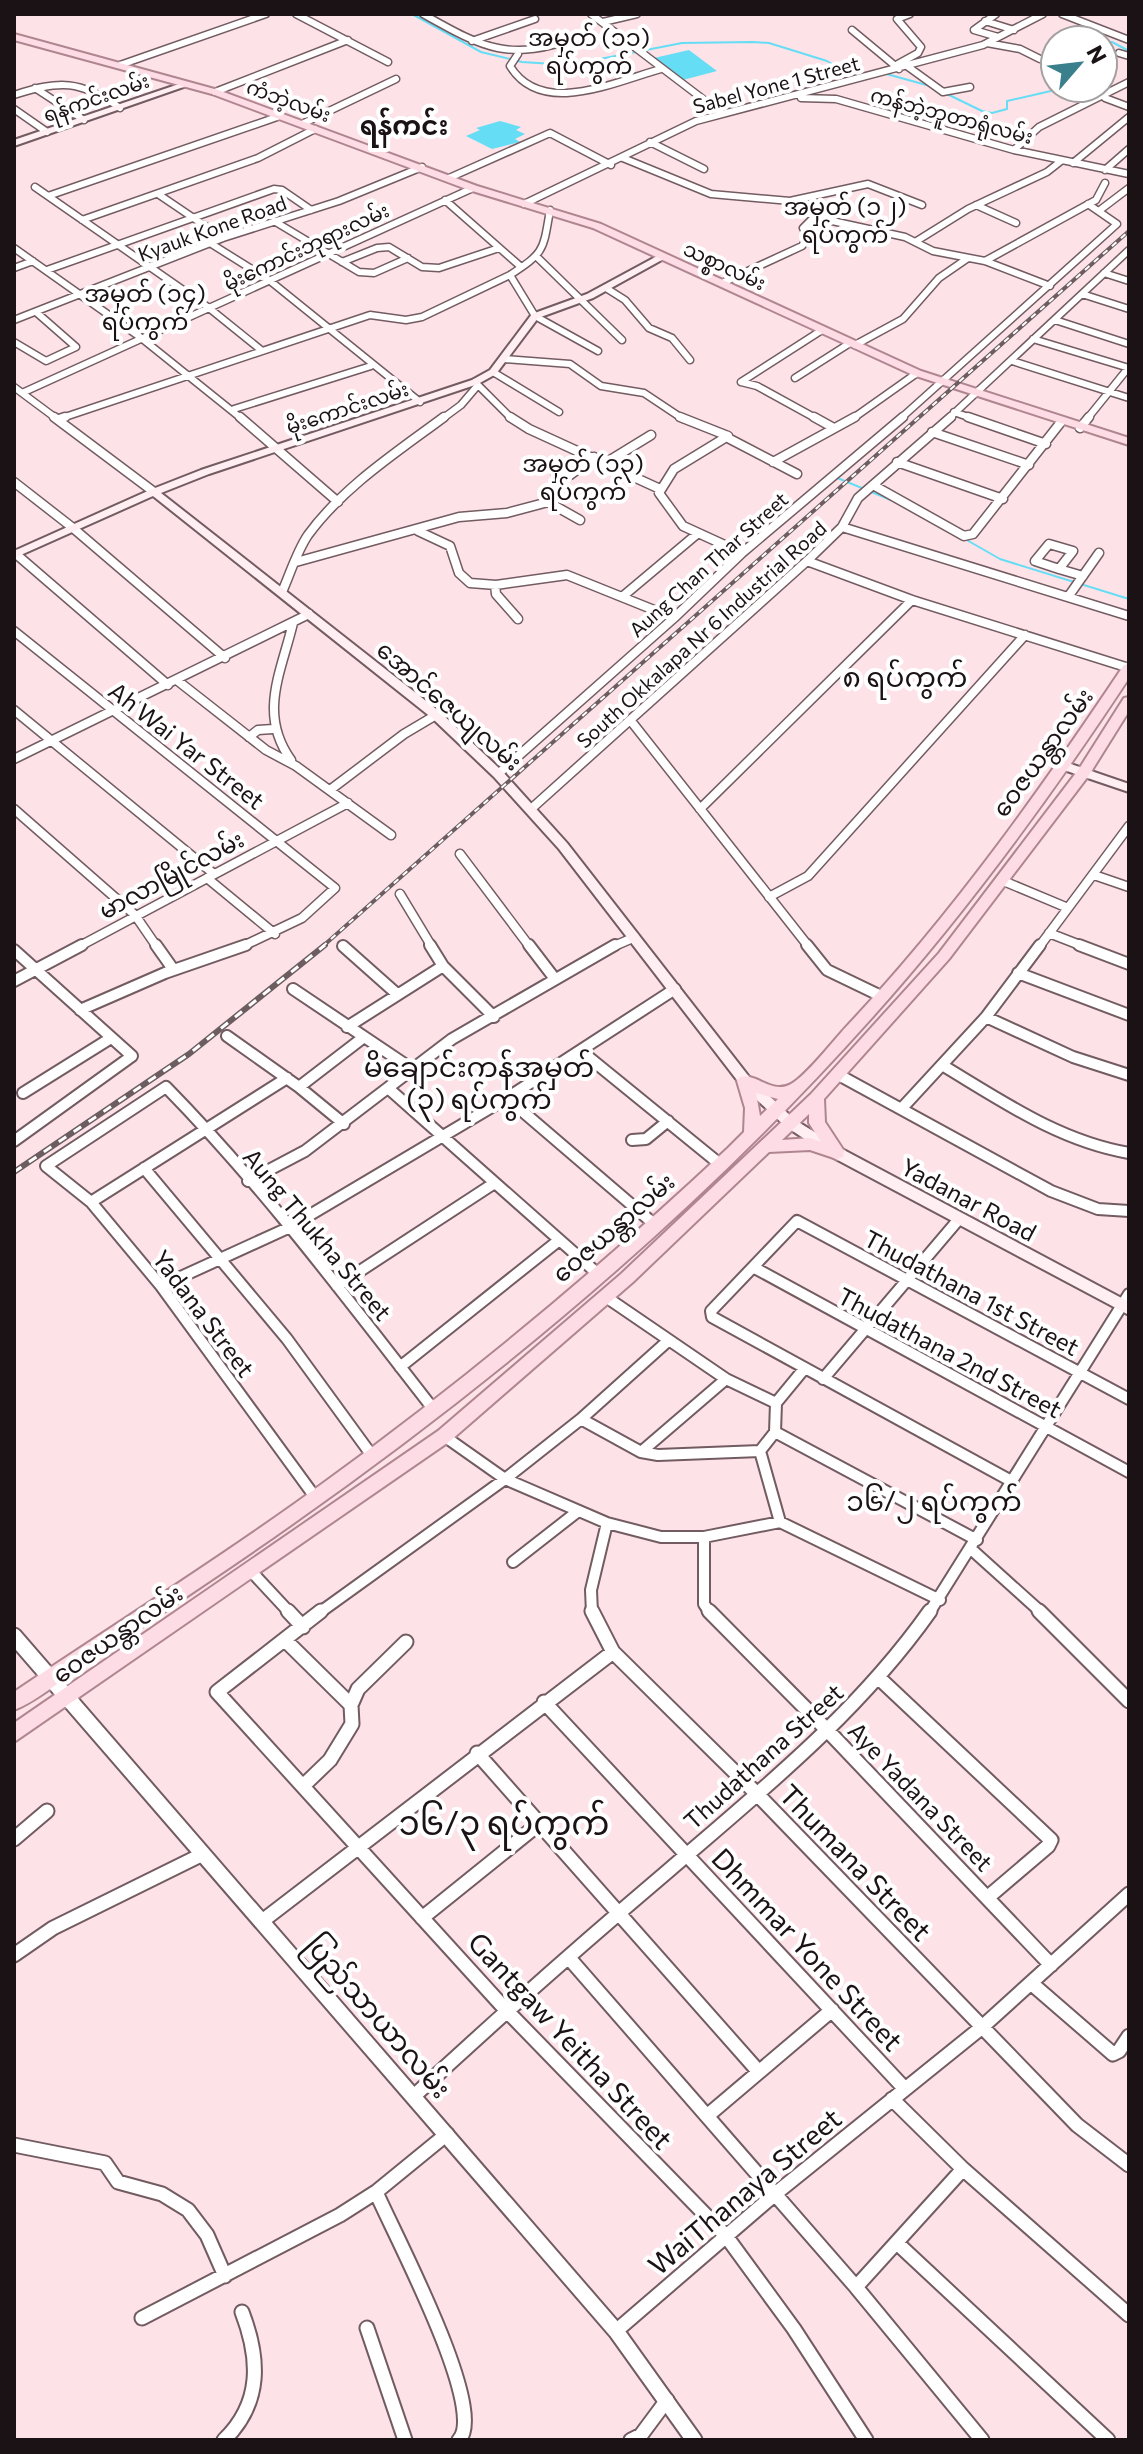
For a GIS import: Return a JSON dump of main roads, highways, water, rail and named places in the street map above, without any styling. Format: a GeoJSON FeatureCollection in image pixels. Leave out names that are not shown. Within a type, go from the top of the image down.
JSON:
{"type":"FeatureCollection","features":[{"type":"Feature","properties":{"kind":"main road","name":"ကံဘဲ့လမ်း"},"geometry":{"type":"LineString","coordinates":[[18,38],[215,92],[524,204]]}},
{"type":"Feature","properties":{"kind":"main road","name":"ရန်ကင်းလမ်း"},"geometry":{"type":"LineString","coordinates":[[14,143],[188,84]]}},
{"type":"Feature","properties":{"kind":"main road","name":"သစ္စာလမ်း"},"geometry":{"type":"LineString","coordinates":[[524,204],[597,226],[912,370],[1061,422],[1129,435]]}},
{"type":"Feature","properties":{"kind":"main road","name":"မိုးကောင်းလမ်း"},"geometry":{"type":"LineString","coordinates":[[15,555],[154,492],[477,384],[493,372],[535,316],[606,288],[664,256]]}},
{"type":"Feature","properties":{"kind":"main road","name":"သစ္စာလမ်း"},"geometry":{"type":"LineString","coordinates":[[979,392],[1129,442]]}},
{"type":"Feature","properties":{"kind":"main road","name":"အောင်ဇေယျလမ်း"},"geometry":{"type":"LineString","coordinates":[[154,492],[436,715],[498,774],[531,809],[635,937],[745,1081],[790,1123]]}},
{"type":"Feature","properties":{"kind":"main road","name":"ဝေဇယန္တာလမ်း"},"geometry":{"type":"LineString","coordinates":[[14,1702],[373,1457],[469,1383],[721,1165],[801,1084],[925,947],[1065,766],[1129,668]]}},
{"type":"Feature","properties":{"kind":"main road","name":"ဝေဇယန္တာလမ်း"},"geometry":{"type":"LineString","coordinates":[[14,1734],[444,1436],[606,1297],[816,1098],[944,956],[1084,772],[1129,701]]}},
{"type":"Feature","properties":{"kind":"main road"},"geometry":{"type":"LineString","coordinates":[[1065,766],[1129,788]]}},
{"type":"Feature","properties":{"kind":"main road"},"geometry":{"type":"LineString","coordinates":[[925,947],[944,956]]}},
{"type":"Feature","properties":{"kind":"main road"},"geometry":{"type":"LineString","coordinates":[[745,1081],[775,1095],[783,1095],[801,1084]]}},
{"type":"Feature","properties":{"kind":"main road"},"geometry":{"type":"LineString","coordinates":[[745,1081],[753,1108],[752,1135]]}},
{"type":"Feature","properties":{"kind":"main road"},"geometry":{"type":"LineString","coordinates":[[816,1098],[817,1123],[837,1153]]}},
{"type":"Feature","properties":{"kind":"main road","name":"Yadanar Road"},"geometry":{"type":"LineString","coordinates":[[790,1123],[837,1153],[959,1219],[1126,1302]]}},
{"type":"Feature","properties":{"kind":"main road"},"geometry":{"type":"LineString","coordinates":[[768,1146],[811,1144],[837,1153]]}},
{"type":"Feature","properties":{"kind":"main road"},"geometry":{"type":"LineString","coordinates":[[469,1383],[490,1398]]}},
{"type":"Feature","properties":{"kind":"water"},"geometry":{"type":"Polygon","coordinates":[[[689,50],[717,71],[683,80],[654,58],[689,50]]]}},
{"type":"Feature","properties":{"kind":"water"},"geometry":{"type":"Polygon","coordinates":[[[500,121],[521,127],[516,130],[525,134],[515,139],[520,142],[492,149],[466,136],[480,130],[476,128],[500,121]]]}},
{"type":"Feature","properties":{"kind":"waterway"},"geometry":{"type":"LineString","coordinates":[[412,14],[481,52],[522,62],[569,65],[682,43],[752,42],[769,43],[827,61],[850,75],[868,73]]}},
{"type":"Feature","properties":{"kind":"waterway"},"geometry":{"type":"LineString","coordinates":[[1119,46],[1129,51]]}},
{"type":"Feature","properties":{"kind":"waterway"},"geometry":{"type":"LineString","coordinates":[[883,73],[930,86]]}},
{"type":"Feature","properties":{"kind":"waterway"},"geometry":{"type":"LineString","coordinates":[[947,94],[992,113],[1007,109],[1007,101],[1039,94]]}},
{"type":"Feature","properties":{"kind":"waterway"},"geometry":{"type":"LineString","coordinates":[[835,477],[891,500]]}},
{"type":"Feature","properties":{"kind":"waterway"},"geometry":{"type":"LineString","coordinates":[[965,539],[1000,559],[1129,599]]}},
{"type":"Feature","properties":{"kind":"railway"},"geometry":{"type":"LineString","coordinates":[[322,947],[1129,231]]}},
{"type":"Feature","properties":{"kind":"railway"},"geometry":{"type":"LineString","coordinates":[[14,1172],[189,1054],[325,945]]}},
{"type":"Feature","properties":{"kind":"district","name":"အမှတ် (၁၁) ရပ်ကွက်"},"geometry":{"type":"Point","coordinates":[589,50]}},
{"type":"Feature","properties":{"kind":"district","name":"ရန်ကင်း"},"geometry":{"type":"Point","coordinates":[404,124]}},
{"type":"Feature","properties":{"kind":"district","name":"အမှတ် (၁၂) ရပ်ကွက်"},"geometry":{"type":"Point","coordinates":[845,219]}},
{"type":"Feature","properties":{"kind":"district","name":"အမှတ် (၁၄) ရပ်ကွက်"},"geometry":{"type":"Point","coordinates":[145,306]}},
{"type":"Feature","properties":{"kind":"district","name":"အမှတ် (၁၃) ရပ်ကွက်"},"geometry":{"type":"Point","coordinates":[583,476]}},
{"type":"Feature","properties":{"kind":"district","name":"၈ ရပ်ကွက်"},"geometry":{"type":"Point","coordinates":[905,676]}},
{"type":"Feature","properties":{"kind":"district","name":"မိချောင်းကန်အမှတ် (၃) ရပ်ကွက်"},"geometry":{"type":"Point","coordinates":[479,1082]}},
{"type":"Feature","properties":{"kind":"district","name":"၁၆/၂ ရပ်ကွက်"},"geometry":{"type":"Point","coordinates":[934,1500]}},
{"type":"Feature","properties":{"kind":"district","name":"၁၆/၃ ရပ်ကွက်"},"geometry":{"type":"Point","coordinates":[504,1821]}}]}
